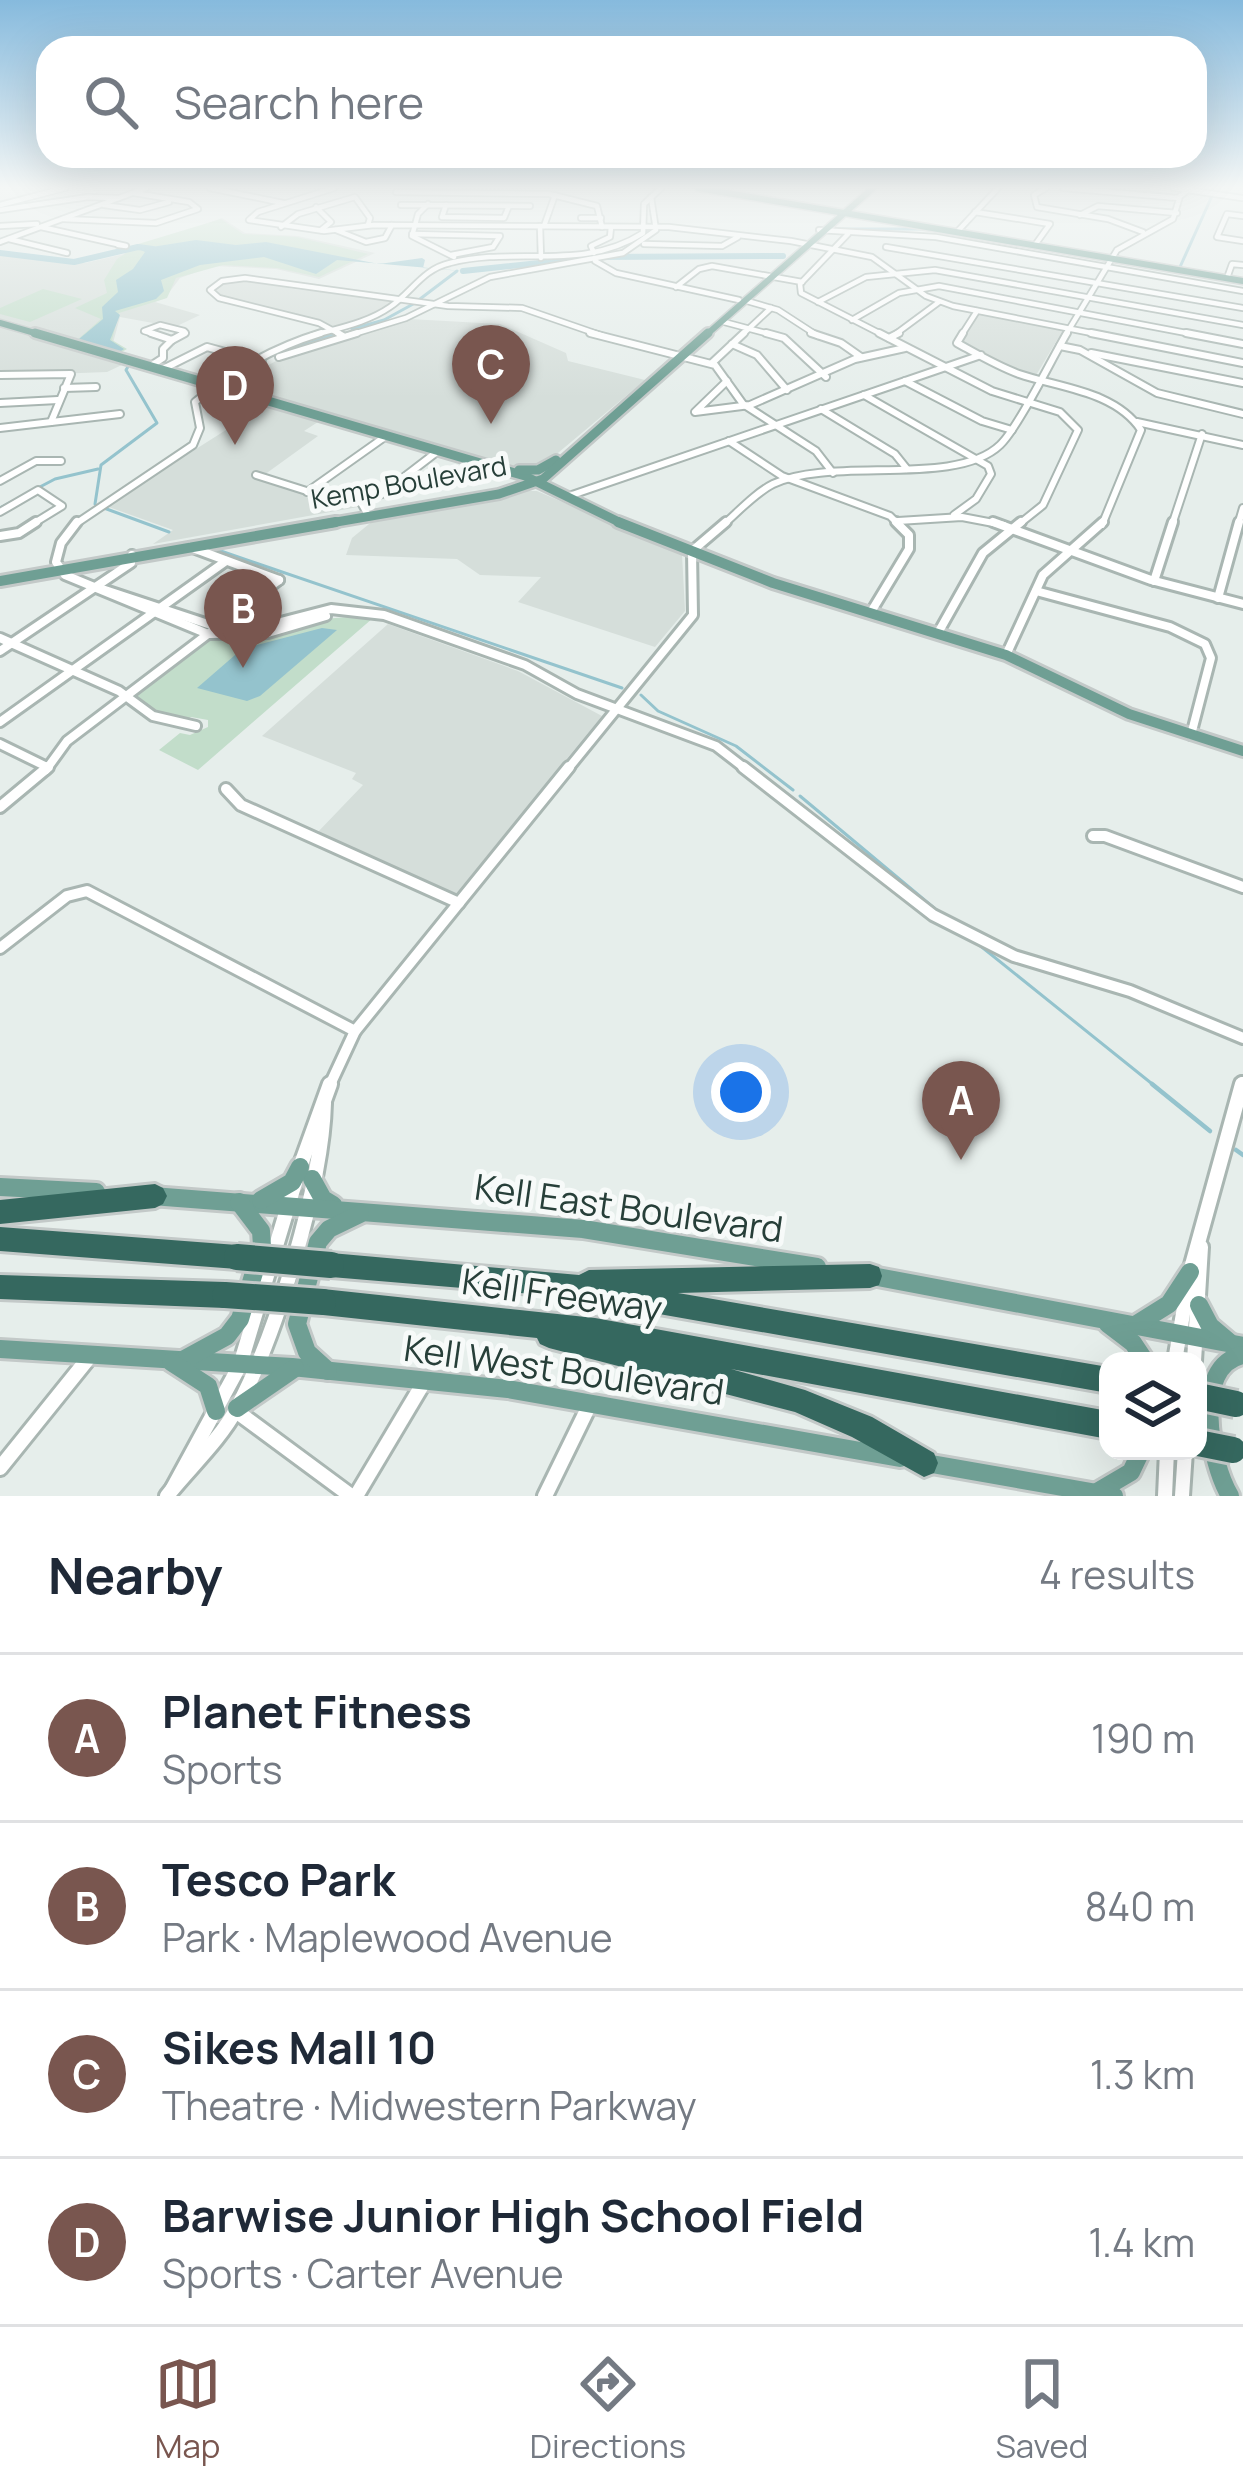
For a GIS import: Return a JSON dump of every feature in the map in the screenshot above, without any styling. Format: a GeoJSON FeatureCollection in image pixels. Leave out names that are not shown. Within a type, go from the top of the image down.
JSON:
{"type":"FeatureCollection","features":[{"type":"Feature","properties":{"kind":"highway"},"geometry":{"type":"LineString","coordinates":[[0,1212],[155,1196]]}},
{"type":"Feature","properties":{"kind":"highway","name":"Kell Freeway"},"geometry":{"type":"LineString","coordinates":[[0,1239],[557,1284],[1099,1378]]}},
{"type":"Feature","properties":{"kind":"highway"},"geometry":{"type":"LineString","coordinates":[[557,1284],[870,1276]]}},
{"type":"Feature","properties":{"kind":"highway","name":"Kell Freeway"},"geometry":{"type":"LineString","coordinates":[[0,1287],[323,1302],[595,1331],[1099,1424]]}},
{"type":"Feature","properties":{"kind":"highway"},"geometry":{"type":"LineString","coordinates":[[508,1322],[796,1399],[862,1427],[925,1462]]}},
{"type":"Feature","properties":{"kind":"highway"},"geometry":{"type":"LineString","coordinates":[[1207,1398],[1239,1404]]}},
{"type":"Feature","properties":{"kind":"highway"},"geometry":{"type":"LineString","coordinates":[[1207,1446],[1238,1452]]}},
{"type":"Feature","properties":{"kind":"main road","name":"Kemp Boulevard"},"geometry":{"type":"LineString","coordinates":[[365,508],[520,488],[537,479],[791,258]]}},
{"type":"Feature","properties":{"kind":"main road"},"geometry":{"type":"LineString","coordinates":[[1117,258],[1243,280]]}},
{"type":"Feature","properties":{"kind":"main road"},"geometry":{"type":"LineString","coordinates":[[0,323],[537,479]]}},
{"type":"Feature","properties":{"kind":"main road","name":"Kemp Boulevard"},"geometry":{"type":"LineString","coordinates":[[0,581],[58,566],[537,479],[682,355]]}},
{"type":"Feature","properties":{"kind":"main road"},"geometry":{"type":"LineString","coordinates":[[388,435],[514,469],[564,496],[692,550],[788,586],[1006,655],[1129,714],[1243,751]]}},
{"type":"Feature","properties":{"kind":"main road"},"geometry":{"type":"LineString","coordinates":[[514,469],[534,471],[556,460]]}},
{"type":"Feature","properties":{"kind":"main road"},"geometry":{"type":"LineString","coordinates":[[520,488],[564,496]]}},
{"type":"Feature","properties":{"kind":"main road","name":"Kemp Boulevard"},"geometry":{"type":"LineString","coordinates":[[0,581],[58,566],[288,525]]}},
{"type":"Feature","properties":{"kind":"main road"},"geometry":{"type":"LineString","coordinates":[[75,579],[73,573],[83,564]]}},
{"type":"Feature","properties":{"kind":"main road"},"geometry":{"type":"LineString","coordinates":[[173,1360],[227,1336],[240,1319],[262,1246],[261,1231],[245,1202],[283,1189],[306,1173],[323,1199],[339,1209]]}},
{"type":"Feature","properties":{"kind":"main road","name":"Kell East Boulevard"},"geometry":{"type":"LineString","coordinates":[[0,1187],[583,1229],[870,1276],[1242,1349]]}},
{"type":"Feature","properties":{"kind":"main road"},"geometry":{"type":"LineString","coordinates":[[328,1371],[307,1352],[297,1324],[319,1242],[342,1221],[366,1212]]}},
{"type":"Feature","properties":{"kind":"main road"},"geometry":{"type":"LineString","coordinates":[[1132,1326],[1156,1317],[1174,1301],[1190,1272]]}},
{"type":"Feature","properties":{"kind":"main road"},"geometry":{"type":"LineString","coordinates":[[1199,1305],[1210,1327],[1242,1349],[1216,1371],[1213,1386],[1213,1465],[1230,1496]]}},
{"type":"Feature","properties":{"kind":"main road"},"geometry":{"type":"LineString","coordinates":[[1102,1320],[1138,1352]]}},
{"type":"Feature","properties":{"kind":"main road","name":"Kell West Boulevard"},"geometry":{"type":"LineString","coordinates":[[0,1349],[296,1368],[508,1388],[1106,1495]]}},
{"type":"Feature","properties":{"kind":"main road"},"geometry":{"type":"LineString","coordinates":[[173,1360],[204,1379],[230,1410],[296,1368]]}},
{"type":"Feature","properties":{"kind":"main road"},"geometry":{"type":"LineString","coordinates":[[1106,1495],[1140,1460]]}},
{"type":"Feature","properties":{"kind":"street"},"geometry":{"type":"LineString","coordinates":[[454,258],[458,261]]}},
{"type":"Feature","properties":{"kind":"street"},"geometry":{"type":"LineString","coordinates":[[551,258],[458,261],[429,270],[377,314],[291,344],[220,387],[196,412],[199,433],[189,449],[75,524],[58,545],[58,566],[75,579],[213,630],[268,633],[361,611],[525,664],[617,710],[716,746],[933,915],[1014,956],[1130,991],[1243,1039]]}},
{"type":"Feature","properties":{"kind":"street"},"geometry":{"type":"LineString","coordinates":[[161,370],[207,347],[263,363],[406,318],[490,277],[590,258]]}},
{"type":"Feature","properties":{"kind":"street"},"geometry":{"type":"LineString","coordinates":[[595,258],[612,272],[771,308],[806,323],[811,334]]}},
{"type":"Feature","properties":{"kind":"street"},"geometry":{"type":"LineString","coordinates":[[828,258],[802,282],[799,291],[992,391],[1063,414],[1078,430],[1043,505],[983,553],[938,633]]}},
{"type":"Feature","properties":{"kind":"street"},"geometry":{"type":"LineString","coordinates":[[873,258],[939,302],[1243,363]]}},
{"type":"Feature","properties":{"kind":"street"},"geometry":{"type":"LineString","coordinates":[[951,258],[1243,308]]}},
{"type":"Feature","properties":{"kind":"street"},"geometry":{"type":"LineString","coordinates":[[1051,258],[1243,291]]}},
{"type":"Feature","properties":{"kind":"street"},"geometry":{"type":"LineString","coordinates":[[170,1492],[230,1410],[249,1365],[326,1117],[323,1103],[355,1030],[693,615],[692,550],[758,494],[787,478],[908,470],[976,458],[1000,445],[1112,258]]}},
{"type":"Feature","properties":{"kind":"street"},"geometry":{"type":"LineString","coordinates":[[1228,277],[1232,264],[1243,265]]}},
{"type":"Feature","properties":{"kind":"street"},"geometry":{"type":"LineString","coordinates":[[676,286],[699,269],[712,266],[802,282]]}},
{"type":"Feature","properties":{"kind":"street"},"geometry":{"type":"LineString","coordinates":[[818,302],[866,277],[951,272],[1243,326]]}},
{"type":"Feature","properties":{"kind":"street"},"geometry":{"type":"LineString","coordinates":[[343,336],[335,329],[209,292],[218,283],[245,278],[434,304],[522,308],[589,333],[712,363],[721,368],[744,404],[818,453],[833,473]]}},
{"type":"Feature","properties":{"kind":"street"},"geometry":{"type":"LineString","coordinates":[[852,320],[870,313],[892,292],[948,287],[1243,344]]}},
{"type":"Feature","properties":{"kind":"street"},"geometry":{"type":"LineString","coordinates":[[889,338],[910,328],[926,308],[939,302]]}},
{"type":"Feature","properties":{"kind":"street"},"geometry":{"type":"LineString","coordinates":[[712,363],[771,308]]}},
{"type":"Feature","properties":{"kind":"street"},"geometry":{"type":"LineString","coordinates":[[977,311],[956,340],[981,356],[1115,407],[1138,422],[1243,445]]}},
{"type":"Feature","properties":{"kind":"street"},"geometry":{"type":"LineString","coordinates":[[720,321],[789,340],[826,377]]}},
{"type":"Feature","properties":{"kind":"street"},"geometry":{"type":"LineString","coordinates":[[144,366],[162,359],[172,340],[184,332],[160,325],[144,331],[172,340]]}},
{"type":"Feature","properties":{"kind":"street"},"geometry":{"type":"LineString","coordinates":[[789,340],[811,334],[841,343],[862,358]]}},
{"type":"Feature","properties":{"kind":"street"},"geometry":{"type":"LineString","coordinates":[[732,344],[757,355],[787,390]]}},
{"type":"Feature","properties":{"kind":"street"},"geometry":{"type":"LineString","coordinates":[[1060,346],[1243,383]]}},
{"type":"Feature","properties":{"kind":"street"},"geometry":{"type":"LineString","coordinates":[[727,381],[695,412],[712,415],[826,377],[862,358],[906,347]]}},
{"type":"Feature","properties":{"kind":"street"},"geometry":{"type":"LineString","coordinates":[[1080,350],[1157,393],[1243,414]]}},
{"type":"Feature","properties":{"kind":"street"},"geometry":{"type":"LineString","coordinates":[[564,496],[981,356]]}},
{"type":"Feature","properties":{"kind":"street"},"geometry":{"type":"LineString","coordinates":[[2,378],[71,374],[51,422]]}},
{"type":"Feature","properties":{"kind":"street"},"geometry":{"type":"LineString","coordinates":[[905,381],[982,421],[1012,430]]}},
{"type":"Feature","properties":{"kind":"street"},"geometry":{"type":"LineString","coordinates":[[64,388],[96,387]]}},
{"type":"Feature","properties":{"kind":"street"},"geometry":{"type":"LineString","coordinates":[[864,394],[988,466],[990,476],[976,499],[955,515]]}},
{"type":"Feature","properties":{"kind":"street"},"geometry":{"type":"LineString","coordinates":[[0,403],[58,400]]}},
{"type":"Feature","properties":{"kind":"street"},"geometry":{"type":"LineString","coordinates":[[821,409],[895,454],[908,470]]}},
{"type":"Feature","properties":{"kind":"street"},"geometry":{"type":"LineString","coordinates":[[0,428],[120,414]]}},
{"type":"Feature","properties":{"kind":"street"},"geometry":{"type":"LineString","coordinates":[[1006,655],[1049,568],[1102,525],[1140,434],[1138,422]]}},
{"type":"Feature","properties":{"kind":"street"},"geometry":{"type":"LineString","coordinates":[[1154,581],[1202,434]]}},
{"type":"Feature","properties":{"kind":"street"},"geometry":{"type":"LineString","coordinates":[[307,492],[388,435]]}},
{"type":"Feature","properties":{"kind":"street"},"geometry":{"type":"LineString","coordinates":[[729,441],[787,478],[898,521],[955,515],[1154,581],[1243,604]]}},
{"type":"Feature","properties":{"kind":"street"},"geometry":{"type":"LineString","coordinates":[[256,476],[365,508],[438,451]]}},
{"type":"Feature","properties":{"kind":"street"},"geometry":{"type":"LineString","coordinates":[[0,482],[36,461],[62,461]]}},
{"type":"Feature","properties":{"kind":"street"},"geometry":{"type":"LineString","coordinates":[[0,512],[38,490],[62,506],[19,532],[0,536]]}},
{"type":"Feature","properties":{"kind":"street"},"geometry":{"type":"LineString","coordinates":[[1218,598],[1243,508]]}},
{"type":"Feature","properties":{"kind":"street"},"geometry":{"type":"LineString","coordinates":[[50,514],[75,524]]}},
{"type":"Feature","properties":{"kind":"street"},"geometry":{"type":"LineString","coordinates":[[871,612],[910,546],[909,535],[898,521]]}},
{"type":"Feature","properties":{"kind":"street"},"geometry":{"type":"LineString","coordinates":[[0,807],[47,767],[67,741],[279,580],[184,546]]}},
{"type":"Feature","properties":{"kind":"street"},"geometry":{"type":"LineString","coordinates":[[0,651],[96,587],[132,556]]}},
{"type":"Feature","properties":{"kind":"street"},"geometry":{"type":"LineString","coordinates":[[0,722],[226,561]]}},
{"type":"Feature","properties":{"kind":"street"},"geometry":{"type":"LineString","coordinates":[[1036,591],[1171,627],[1205,644],[1210,658],[1191,735]]}},
{"type":"Feature","properties":{"kind":"street"},"geometry":{"type":"LineString","coordinates":[[0,638],[119,691],[124,699],[183,726],[196,726]]}},
{"type":"Feature","properties":{"kind":"street"},"geometry":{"type":"LineString","coordinates":[[0,745],[47,767]]}},
{"type":"Feature","properties":{"kind":"street"},"geometry":{"type":"LineString","coordinates":[[226,789],[241,805],[459,903]]}},
{"type":"Feature","properties":{"kind":"street"},"geometry":{"type":"LineString","coordinates":[[1093,836],[1105,836],[1243,887]]}},
{"type":"Feature","properties":{"kind":"street"},"geometry":{"type":"LineString","coordinates":[[0,948],[67,896],[87,891],[355,1030]]}},
{"type":"Feature","properties":{"kind":"street"},"geometry":{"type":"LineString","coordinates":[[1191,1352],[1187,1336],[1190,1272],[1242,1091]]}},
{"type":"Feature","properties":{"kind":"street"},"geometry":{"type":"LineString","coordinates":[[1179,1352],[1199,1305],[1201,1241]]}},
{"type":"Feature","properties":{"kind":"street"},"geometry":{"type":"LineString","coordinates":[[0,1468],[92,1354]]}},
{"type":"Feature","properties":{"kind":"street"},"geometry":{"type":"LineString","coordinates":[[230,1410],[353,1496],[424,1381]]}},
{"type":"Feature","properties":{"kind":"street"},"geometry":{"type":"LineString","coordinates":[[545,1496],[591,1403]]}},
{"type":"Feature","properties":{"kind":"street"},"geometry":{"type":"LineString","coordinates":[[1165,1496],[1167,1460]]}},
{"type":"Feature","properties":{"kind":"street"},"geometry":{"type":"LineString","coordinates":[[1182,1496],[1184,1460]]}},
{"type":"Feature","properties":{"kind":"shaded area"},"geometry":{"type":"Polygon","coordinates":[[[0,258],[85,263],[107,258],[365,258],[319,279],[276,269],[214,266],[180,278],[165,298],[155,302],[200,315],[175,327],[120,317],[109,358],[126,363],[107,372],[0,376],[0,258]]]}},
{"type":"Feature","properties":{"kind":"shaded area"},"geometry":{"type":"Polygon","coordinates":[[[254,280],[396,300],[337,328],[212,293],[225,281],[254,280]]]}},
{"type":"Feature","properties":{"kind":"shaded area"},"geometry":{"type":"Polygon","coordinates":[[[979,313],[1063,330],[1035,377],[962,344],[959,339],[979,313]]]}},
{"type":"Feature","properties":{"kind":"shaded area"},"geometry":{"type":"Polygon","coordinates":[[[409,319],[500,324],[566,353],[568,361],[645,380],[540,468],[524,469],[230,386],[296,350],[409,319]]]}},
{"type":"Feature","properties":{"kind":"shaded area"},"geometry":{"type":"Polygon","coordinates":[[[267,404],[321,420],[304,431],[318,436],[264,475],[358,507],[153,544],[173,530],[106,506],[267,404]]]}},
{"type":"Feature","properties":{"kind":"shaded area"},"geometry":{"type":"Polygon","coordinates":[[[537,491],[682,554],[685,611],[655,647],[518,602],[541,577],[480,575],[457,559],[346,555],[352,538],[380,515],[537,491]]]}},
{"type":"Feature","properties":{"kind":"shaded area"},"geometry":{"type":"Polygon","coordinates":[[[388,624],[518,671],[602,716],[455,895],[316,834],[363,785],[352,779],[356,773],[262,736],[388,624]]]}},
{"type":"Feature","properties":{"kind":"green space"},"geometry":{"type":"Polygon","coordinates":[[[360,258],[319,277],[277,268],[223,265],[176,278],[167,298],[119,313],[112,340],[127,349],[118,354],[76,341],[101,319],[75,308],[107,293],[104,280],[117,259],[360,258]]]}},
{"type":"Feature","properties":{"kind":"green space"},"geometry":{"type":"Polygon","coordinates":[[[43,289],[82,299],[30,322],[0,314],[0,308],[43,289]]]}},
{"type":"Feature","properties":{"kind":"green space"},"geometry":{"type":"Polygon","coordinates":[[[373,618],[198,770],[159,750],[180,733],[190,735],[208,727],[208,720],[191,717],[182,722],[130,698],[211,637],[255,637],[323,619],[373,618]]]}},
{"type":"Feature","properties":{"kind":"water"},"geometry":{"type":"Polygon","coordinates":[[[141,258],[257,258],[200,265],[161,280],[164,291],[156,299],[115,311],[120,315],[110,340],[124,349],[118,353],[79,339],[103,319],[102,307],[118,292],[116,280],[141,258]]]}},
{"type":"Feature","properties":{"kind":"water"},"geometry":{"type":"Polygon","coordinates":[[[266,258],[349,258],[376,263],[337,260],[316,274],[266,258]]]}},
{"type":"Feature","properties":{"kind":"water"},"geometry":{"type":"Polygon","coordinates":[[[422,258],[425,260],[423,267],[381,264],[422,258]]]}},
{"type":"Feature","properties":{"kind":"water"},"geometry":{"type":"Polygon","coordinates":[[[322,628],[337,630],[260,696],[247,701],[197,688],[242,649],[322,628]]]}},
{"type":"Feature","properties":{"kind":"waterway"},"geometry":{"type":"LineString","coordinates":[[40,258],[74,262],[92,258]]}},
{"type":"Feature","properties":{"kind":"waterway"},"geometry":{"type":"LineString","coordinates":[[463,271],[589,258]]}},
{"type":"Feature","properties":{"kind":"waterway"},"geometry":{"type":"LineString","coordinates":[[1180,267],[1184,258]]}},
{"type":"Feature","properties":{"kind":"waterway"},"geometry":{"type":"LineString","coordinates":[[420,299],[457,271]]}},
{"type":"Feature","properties":{"kind":"waterway"},"geometry":{"type":"LineString","coordinates":[[352,329],[384,320],[415,303]]}},
{"type":"Feature","properties":{"kind":"waterway"},"geometry":{"type":"LineString","coordinates":[[284,351],[334,334]]}},
{"type":"Feature","properties":{"kind":"waterway"},"geometry":{"type":"LineString","coordinates":[[95,504],[101,465],[157,423],[126,370],[129,365]]}},
{"type":"Feature","properties":{"kind":"waterway"},"geometry":{"type":"LineString","coordinates":[[0,508],[55,479],[98,469]]}},
{"type":"Feature","properties":{"kind":"waterway"},"geometry":{"type":"LineString","coordinates":[[104,508],[169,532]]}},
{"type":"Feature","properties":{"kind":"waterway"},"geometry":{"type":"LineString","coordinates":[[215,549],[622,688]]}},
{"type":"Feature","properties":{"kind":"waterway"},"geometry":{"type":"LineString","coordinates":[[641,695],[658,711],[736,746],[793,790]]}},
{"type":"Feature","properties":{"kind":"waterway"},"geometry":{"type":"LineString","coordinates":[[800,796],[940,913]]}},
{"type":"Feature","properties":{"kind":"waterway"},"geometry":{"type":"LineString","coordinates":[[973,940],[1156,1087]]}},
{"type":"Feature","properties":{"kind":"waterway"},"geometry":{"type":"LineString","coordinates":[[1152,1084],[1210,1131]]}},
{"type":"Feature","properties":{"kind":"waterway"},"geometry":{"type":"LineString","coordinates":[[1236,1150],[1243,1155]]}},
{"type":"Feature","properties":{"kind":"place","name":"Sikes Mall 10"},"geometry":{"type":"Point","coordinates":[491,424]}},
{"type":"Feature","properties":{"kind":"place","name":"Barwise Junior High School Field"},"geometry":{"type":"Point","coordinates":[235,445]}},
{"type":"Feature","properties":{"kind":"place","name":"Tesco Park"},"geometry":{"type":"Point","coordinates":[243,668]}},
{"type":"Feature","properties":{"kind":"place","name":"Planet Fitness"},"geometry":{"type":"Point","coordinates":[961,1160]}}]}
